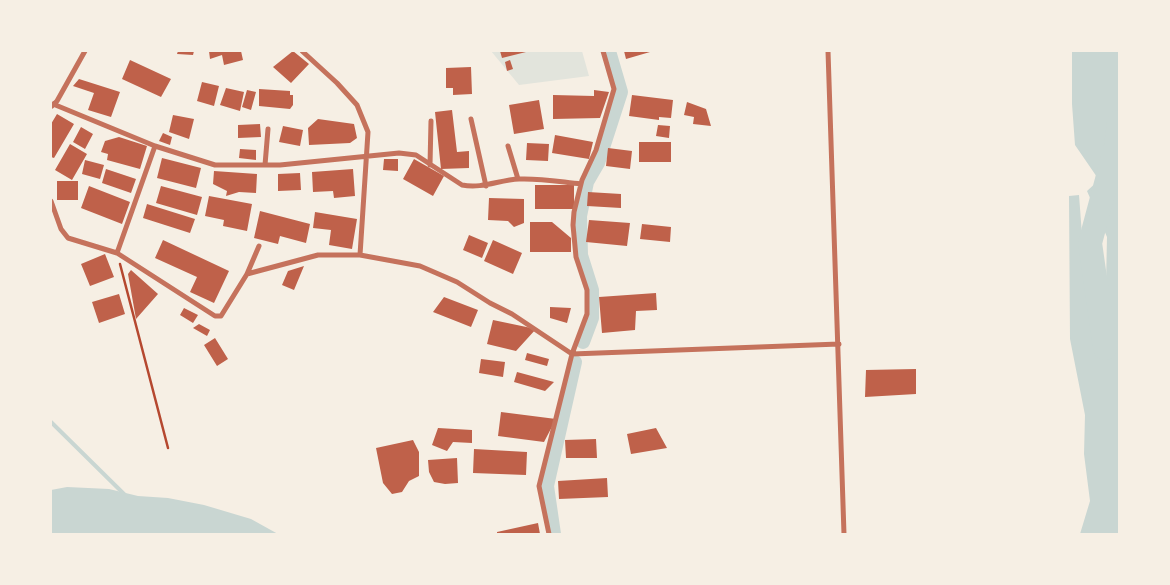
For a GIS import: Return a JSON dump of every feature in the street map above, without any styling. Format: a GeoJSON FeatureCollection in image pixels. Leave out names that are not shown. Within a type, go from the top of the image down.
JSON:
{"type":"FeatureCollection","features":[{"type":"Feature","properties":{"kind":"street"},"geometry":{"type":"LineString","coordinates":[[85,51],[52,105],[155,146],[215,165],[265,165],[399,153],[416,155],[462,184],[486,186],[518,179],[581,184]]}},
{"type":"Feature","properties":{"kind":"street"},"geometry":{"type":"LineString","coordinates":[[302,51],[337,83],[357,105],[368,132],[360,255]]}},
{"type":"Feature","properties":{"kind":"street"},"geometry":{"type":"LineString","coordinates":[[549,534],[539,486],[572,354],[587,314],[588,302],[576,257],[573,225],[581,184],[596,150],[614,89],[603,51]]}},
{"type":"Feature","properties":{"kind":"street"},"geometry":{"type":"LineString","coordinates":[[828,51],[844,534]]}},
{"type":"Feature","properties":{"kind":"street"},"geometry":{"type":"LineString","coordinates":[[471,119],[486,186]]}},
{"type":"Feature","properties":{"kind":"street"},"geometry":{"type":"LineString","coordinates":[[430,164],[431,121]]}},
{"type":"Feature","properties":{"kind":"street"},"geometry":{"type":"LineString","coordinates":[[265,165],[268,129]]}},
{"type":"Feature","properties":{"kind":"street"},"geometry":{"type":"LineString","coordinates":[[117,253],[155,146]]}},
{"type":"Feature","properties":{"kind":"street"},"geometry":{"type":"LineString","coordinates":[[508,146],[518,179]]}},
{"type":"Feature","properties":{"kind":"street"},"geometry":{"type":"LineString","coordinates":[[51,201],[61,229],[68,238],[117,253],[215,316],[221,316],[247,274],[259,246]]}},
{"type":"Feature","properties":{"kind":"street"},"geometry":{"type":"LineString","coordinates":[[247,274],[318,255],[360,255],[420,266],[457,282],[490,303],[512,314],[572,354],[839,344]]}},
{"type":"Feature","properties":{"kind":"path"},"geometry":{"type":"LineString","coordinates":[[117,253],[168,448]]}},
{"type":"Feature","properties":{"kind":"shaded area"},"geometry":{"type":"Polygon","coordinates":[[[491,51],[582,51],[589,76],[519,85],[491,51]]]}},
{"type":"Feature","properties":{"kind":"shaded area"},"geometry":{"type":"Polygon","coordinates":[[[1072,51],[1119,51],[1119,534],[1080,534],[1090,501],[1084,454],[1085,415],[1070,339],[1069,196],[1079,195],[1082,235],[1094,307],[1100,316],[1106,284],[1107,237],[1087,191],[1099,180],[1075,145],[1072,104],[1072,51]]]}},
{"type":"Feature","properties":{"kind":"shaded area"},"geometry":{"type":"Polygon","coordinates":[[[67,487],[109,489],[138,496],[168,498],[204,505],[251,519],[278,534],[51,534],[51,490],[67,487]]]}},
{"type":"Feature","properties":{"kind":"building"},"geometry":{"type":"Polygon","coordinates":[[[178,51],[194,51],[193,55],[177,54],[178,51]]]}},
{"type":"Feature","properties":{"kind":"building"},"geometry":{"type":"Polygon","coordinates":[[[209,51],[241,51],[243,60],[224,65],[222,55],[210,59],[209,51]]]}},
{"type":"Feature","properties":{"kind":"building"},"geometry":{"type":"Polygon","coordinates":[[[293,51],[309,64],[291,83],[273,67],[293,51]]]}},
{"type":"Feature","properties":{"kind":"building"},"geometry":{"type":"Polygon","coordinates":[[[500,51],[526,51],[526,52],[502,58],[500,51]]]}},
{"type":"Feature","properties":{"kind":"building"},"geometry":{"type":"Polygon","coordinates":[[[624,51],[650,51],[650,52],[626,59],[624,51]]]}},
{"type":"Feature","properties":{"kind":"building"},"geometry":{"type":"Polygon","coordinates":[[[130,60],[171,79],[161,97],[122,79],[130,60]]]}},
{"type":"Feature","properties":{"kind":"building"},"geometry":{"type":"Polygon","coordinates":[[[510,60],[513,69],[507,71],[505,62],[510,60]]]}},
{"type":"Feature","properties":{"kind":"building"},"geometry":{"type":"Polygon","coordinates":[[[471,67],[472,94],[453,95],[453,88],[446,88],[446,68],[471,67]]]}},
{"type":"Feature","properties":{"kind":"building"},"geometry":{"type":"Polygon","coordinates":[[[79,79],[120,92],[111,117],[88,110],[94,93],[73,86],[79,79]]]}},
{"type":"Feature","properties":{"kind":"building"},"geometry":{"type":"Polygon","coordinates":[[[202,82],[219,86],[214,106],[197,101],[202,82]]]}},
{"type":"Feature","properties":{"kind":"building"},"geometry":{"type":"Polygon","coordinates":[[[226,88],[244,92],[240,111],[220,105],[226,88]]]}},
{"type":"Feature","properties":{"kind":"building"},"geometry":{"type":"Polygon","coordinates":[[[259,89],[290,91],[290,95],[293,95],[293,105],[290,109],[259,106],[259,89]]]}},
{"type":"Feature","properties":{"kind":"building"},"geometry":{"type":"Polygon","coordinates":[[[247,90],[256,92],[251,110],[242,107],[247,90]]]}},
{"type":"Feature","properties":{"kind":"building"},"geometry":{"type":"Polygon","coordinates":[[[594,90],[609,92],[600,118],[553,119],[553,95],[594,96],[594,90]]]}},
{"type":"Feature","properties":{"kind":"building"},"geometry":{"type":"Polygon","coordinates":[[[632,95],[673,100],[671,118],[659,117],[659,120],[629,116],[632,95]]]}},
{"type":"Feature","properties":{"kind":"building"},"geometry":{"type":"Polygon","coordinates":[[[539,100],[544,129],[514,134],[509,105],[539,100]]]}},
{"type":"Feature","properties":{"kind":"building"},"geometry":{"type":"Polygon","coordinates":[[[687,102],[706,109],[711,126],[693,124],[694,117],[684,115],[687,102]]]}},
{"type":"Feature","properties":{"kind":"building"},"geometry":{"type":"Polygon","coordinates":[[[452,110],[457,152],[469,151],[469,168],[441,169],[435,112],[452,110]]]}},
{"type":"Feature","properties":{"kind":"building"},"geometry":{"type":"Polygon","coordinates":[[[57,114],[74,124],[54,158],[51,157],[51,124],[57,114]]]}},
{"type":"Feature","properties":{"kind":"building"},"geometry":{"type":"Polygon","coordinates":[[[173,115],[194,119],[189,139],[169,132],[173,115]]]}},
{"type":"Feature","properties":{"kind":"building"},"geometry":{"type":"Polygon","coordinates":[[[318,119],[354,124],[357,138],[350,143],[309,145],[308,128],[318,119]]]}},
{"type":"Feature","properties":{"kind":"building"},"geometry":{"type":"Polygon","coordinates":[[[260,124],[261,137],[238,138],[238,125],[260,124]]]}},
{"type":"Feature","properties":{"kind":"building"},"geometry":{"type":"Polygon","coordinates":[[[658,125],[670,126],[669,138],[656,136],[658,125]]]}},
{"type":"Feature","properties":{"kind":"building"},"geometry":{"type":"Polygon","coordinates":[[[283,126],[303,130],[300,146],[279,142],[283,126]]]}},
{"type":"Feature","properties":{"kind":"building"},"geometry":{"type":"Polygon","coordinates":[[[81,127],[93,134],[85,149],[73,142],[81,127]]]}},
{"type":"Feature","properties":{"kind":"building"},"geometry":{"type":"Polygon","coordinates":[[[163,133],[172,137],[170,145],[159,141],[163,133]]]}},
{"type":"Feature","properties":{"kind":"building"},"geometry":{"type":"Polygon","coordinates":[[[555,135],[593,142],[589,159],[552,153],[555,135]]]}},
{"type":"Feature","properties":{"kind":"building"},"geometry":{"type":"Polygon","coordinates":[[[119,137],[147,146],[140,169],[107,160],[108,154],[101,152],[105,141],[119,137]]]}},
{"type":"Feature","properties":{"kind":"building"},"geometry":{"type":"Polygon","coordinates":[[[639,142],[671,142],[671,162],[639,162],[639,142]]]}},
{"type":"Feature","properties":{"kind":"building"},"geometry":{"type":"Polygon","coordinates":[[[527,143],[549,144],[548,161],[526,160],[527,143]]]}},
{"type":"Feature","properties":{"kind":"building"},"geometry":{"type":"Polygon","coordinates":[[[70,144],[87,154],[72,180],[55,170],[70,144]]]}},
{"type":"Feature","properties":{"kind":"building"},"geometry":{"type":"Polygon","coordinates":[[[608,148],[632,151],[630,169],[606,166],[608,148]]]}},
{"type":"Feature","properties":{"kind":"building"},"geometry":{"type":"Polygon","coordinates":[[[240,149],[256,150],[256,160],[239,158],[240,149]]]}},
{"type":"Feature","properties":{"kind":"building"},"geometry":{"type":"Polygon","coordinates":[[[162,158],[201,168],[196,188],[157,178],[162,158]]]}},
{"type":"Feature","properties":{"kind":"building"},"geometry":{"type":"Polygon","coordinates":[[[384,159],[398,159],[398,171],[383,170],[384,159]]]}},
{"type":"Feature","properties":{"kind":"building"},"geometry":{"type":"Polygon","coordinates":[[[414,159],[444,176],[433,196],[403,179],[414,159]]]}},
{"type":"Feature","properties":{"kind":"building"},"geometry":{"type":"Polygon","coordinates":[[[85,160],[104,165],[100,179],[82,174],[85,160]]]}},
{"type":"Feature","properties":{"kind":"building"},"geometry":{"type":"Polygon","coordinates":[[[106,169],[136,179],[131,193],[102,183],[106,169]]]}},
{"type":"Feature","properties":{"kind":"building"},"geometry":{"type":"Polygon","coordinates":[[[353,169],[355,196],[334,198],[333,191],[313,192],[312,172],[353,169]]]}},
{"type":"Feature","properties":{"kind":"building"},"geometry":{"type":"Polygon","coordinates":[[[214,171],[257,174],[256,193],[239,192],[226,196],[227,191],[213,184],[214,171]]]}},
{"type":"Feature","properties":{"kind":"building"},"geometry":{"type":"Polygon","coordinates":[[[300,173],[301,190],[278,191],[278,174],[300,173]]]}},
{"type":"Feature","properties":{"kind":"building"},"geometry":{"type":"Polygon","coordinates":[[[57,181],[78,181],[78,200],[57,200],[57,181]]]}},
{"type":"Feature","properties":{"kind":"building"},"geometry":{"type":"Polygon","coordinates":[[[535,185],[574,185],[574,209],[535,209],[535,185]]]}},
{"type":"Feature","properties":{"kind":"building"},"geometry":{"type":"Polygon","coordinates":[[[89,186],[130,202],[122,224],[81,208],[89,186]]]}},
{"type":"Feature","properties":{"kind":"building"},"geometry":{"type":"Polygon","coordinates":[[[161,186],[202,197],[197,215],[156,203],[161,186]]]}},
{"type":"Feature","properties":{"kind":"building"},"geometry":{"type":"Polygon","coordinates":[[[588,192],[621,194],[621,208],[587,206],[588,192]]]}},
{"type":"Feature","properties":{"kind":"building"},"geometry":{"type":"Polygon","coordinates":[[[209,196],[252,204],[247,231],[223,226],[224,220],[205,216],[209,196]]]}},
{"type":"Feature","properties":{"kind":"building"},"geometry":{"type":"Polygon","coordinates":[[[489,198],[524,199],[524,223],[514,227],[508,221],[488,220],[489,198]]]}},
{"type":"Feature","properties":{"kind":"building"},"geometry":{"type":"Polygon","coordinates":[[[147,204],[195,219],[190,233],[143,218],[147,204]]]}},
{"type":"Feature","properties":{"kind":"building"},"geometry":{"type":"Polygon","coordinates":[[[260,211],[310,224],[306,243],[280,236],[278,244],[254,238],[260,211]]]}},
{"type":"Feature","properties":{"kind":"building"},"geometry":{"type":"Polygon","coordinates":[[[315,212],[357,219],[352,249],[329,245],[331,230],[313,228],[315,212]]]}},
{"type":"Feature","properties":{"kind":"building"},"geometry":{"type":"Polygon","coordinates":[[[589,220],[630,223],[627,246],[586,242],[589,220]]]}},
{"type":"Feature","properties":{"kind":"building"},"geometry":{"type":"Polygon","coordinates":[[[530,222],[552,222],[571,238],[571,252],[530,252],[530,222]]]}},
{"type":"Feature","properties":{"kind":"building"},"geometry":{"type":"Polygon","coordinates":[[[642,224],[671,227],[670,242],[640,239],[642,224]]]}},
{"type":"Feature","properties":{"kind":"building"},"geometry":{"type":"Polygon","coordinates":[[[469,235],[488,243],[482,258],[463,250],[469,235]]]}},
{"type":"Feature","properties":{"kind":"building"},"geometry":{"type":"Polygon","coordinates":[[[163,240],[229,271],[214,303],[190,292],[197,277],[155,258],[163,240]]]}},
{"type":"Feature","properties":{"kind":"building"},"geometry":{"type":"Polygon","coordinates":[[[493,240],[522,253],[513,274],[484,261],[493,240]]]}},
{"type":"Feature","properties":{"kind":"building"},"geometry":{"type":"Polygon","coordinates":[[[105,254],[114,277],[90,286],[81,264],[105,254]]]}},
{"type":"Feature","properties":{"kind":"building"},"geometry":{"type":"Polygon","coordinates":[[[304,266],[294,290],[282,285],[288,271],[304,266]]]}},
{"type":"Feature","properties":{"kind":"building"},"geometry":{"type":"Polygon","coordinates":[[[131,270],[158,294],[136,319],[128,274],[131,270]]]}},
{"type":"Feature","properties":{"kind":"building"},"geometry":{"type":"Polygon","coordinates":[[[656,293],[657,310],[636,311],[635,330],[602,333],[599,297],[656,293]]]}},
{"type":"Feature","properties":{"kind":"building"},"geometry":{"type":"Polygon","coordinates":[[[119,294],[125,314],[99,323],[92,302],[119,294]]]}},
{"type":"Feature","properties":{"kind":"building"},"geometry":{"type":"Polygon","coordinates":[[[444,297],[478,310],[471,327],[433,312],[444,297]]]}},
{"type":"Feature","properties":{"kind":"building"},"geometry":{"type":"Polygon","coordinates":[[[550,307],[571,308],[567,323],[550,318],[550,307]]]}},
{"type":"Feature","properties":{"kind":"building"},"geometry":{"type":"Polygon","coordinates":[[[184,308],[198,315],[193,323],[180,315],[184,308]]]}},
{"type":"Feature","properties":{"kind":"building"},"geometry":{"type":"Polygon","coordinates":[[[493,320],[536,329],[516,351],[487,344],[493,320]]]}},
{"type":"Feature","properties":{"kind":"building"},"geometry":{"type":"Polygon","coordinates":[[[199,324],[210,330],[207,336],[193,328],[199,324]]]}},
{"type":"Feature","properties":{"kind":"building"},"geometry":{"type":"Polygon","coordinates":[[[215,338],[228,359],[217,366],[204,345],[215,338]]]}},
{"type":"Feature","properties":{"kind":"building"},"geometry":{"type":"Polygon","coordinates":[[[527,353],[549,359],[547,366],[525,360],[527,353]]]}},
{"type":"Feature","properties":{"kind":"building"},"geometry":{"type":"Polygon","coordinates":[[[481,359],[505,362],[503,377],[479,373],[481,359]]]}},
{"type":"Feature","properties":{"kind":"building"},"geometry":{"type":"Polygon","coordinates":[[[916,369],[916,394],[865,397],[866,370],[916,369]]]}},
{"type":"Feature","properties":{"kind":"building"},"geometry":{"type":"Polygon","coordinates":[[[517,372],[554,382],[545,391],[514,382],[517,372]]]}},
{"type":"Feature","properties":{"kind":"building"},"geometry":{"type":"Polygon","coordinates":[[[501,412],[556,419],[544,442],[498,436],[501,412]]]}},
{"type":"Feature","properties":{"kind":"building"},"geometry":{"type":"Polygon","coordinates":[[[438,428],[472,430],[472,443],[453,442],[447,451],[432,445],[438,428]]]}},
{"type":"Feature","properties":{"kind":"building"},"geometry":{"type":"Polygon","coordinates":[[[656,428],[667,448],[631,454],[627,434],[656,428]]]}},
{"type":"Feature","properties":{"kind":"building"},"geometry":{"type":"Polygon","coordinates":[[[596,439],[597,458],[566,458],[565,440],[596,439]]]}},
{"type":"Feature","properties":{"kind":"building"},"geometry":{"type":"Polygon","coordinates":[[[413,440],[419,452],[419,476],[409,481],[402,492],[392,494],[383,483],[376,448],[413,440]]]}},
{"type":"Feature","properties":{"kind":"building"},"geometry":{"type":"Polygon","coordinates":[[[474,449],[527,452],[526,475],[473,473],[474,449]]]}},
{"type":"Feature","properties":{"kind":"building"},"geometry":{"type":"Polygon","coordinates":[[[457,458],[458,483],[445,484],[434,482],[429,472],[428,460],[457,458]]]}},
{"type":"Feature","properties":{"kind":"building"},"geometry":{"type":"Polygon","coordinates":[[[607,478],[608,497],[559,499],[558,481],[607,478]]]}},
{"type":"Feature","properties":{"kind":"building"},"geometry":{"type":"Polygon","coordinates":[[[538,523],[540,534],[497,534],[497,532],[538,523]]]}},
{"type":"Feature","properties":{"kind":"waterway"},"geometry":{"type":"LineString","coordinates":[[583,342],[592,318],[592,290],[581,255],[580,216],[587,182],[598,163],[621,92],[609,51]]}},
{"type":"Feature","properties":{"kind":"waterway"},"geometry":{"type":"LineString","coordinates":[[1105,348],[1090,243],[1116,146],[1119,122]]}},
{"type":"Feature","properties":{"kind":"waterway"},"geometry":{"type":"LineString","coordinates":[[554,534],[547,486],[575,362]]}},
{"type":"Feature","properties":{"kind":"waterway"},"geometry":{"type":"LineString","coordinates":[[51,422],[126,496]]}}]}
